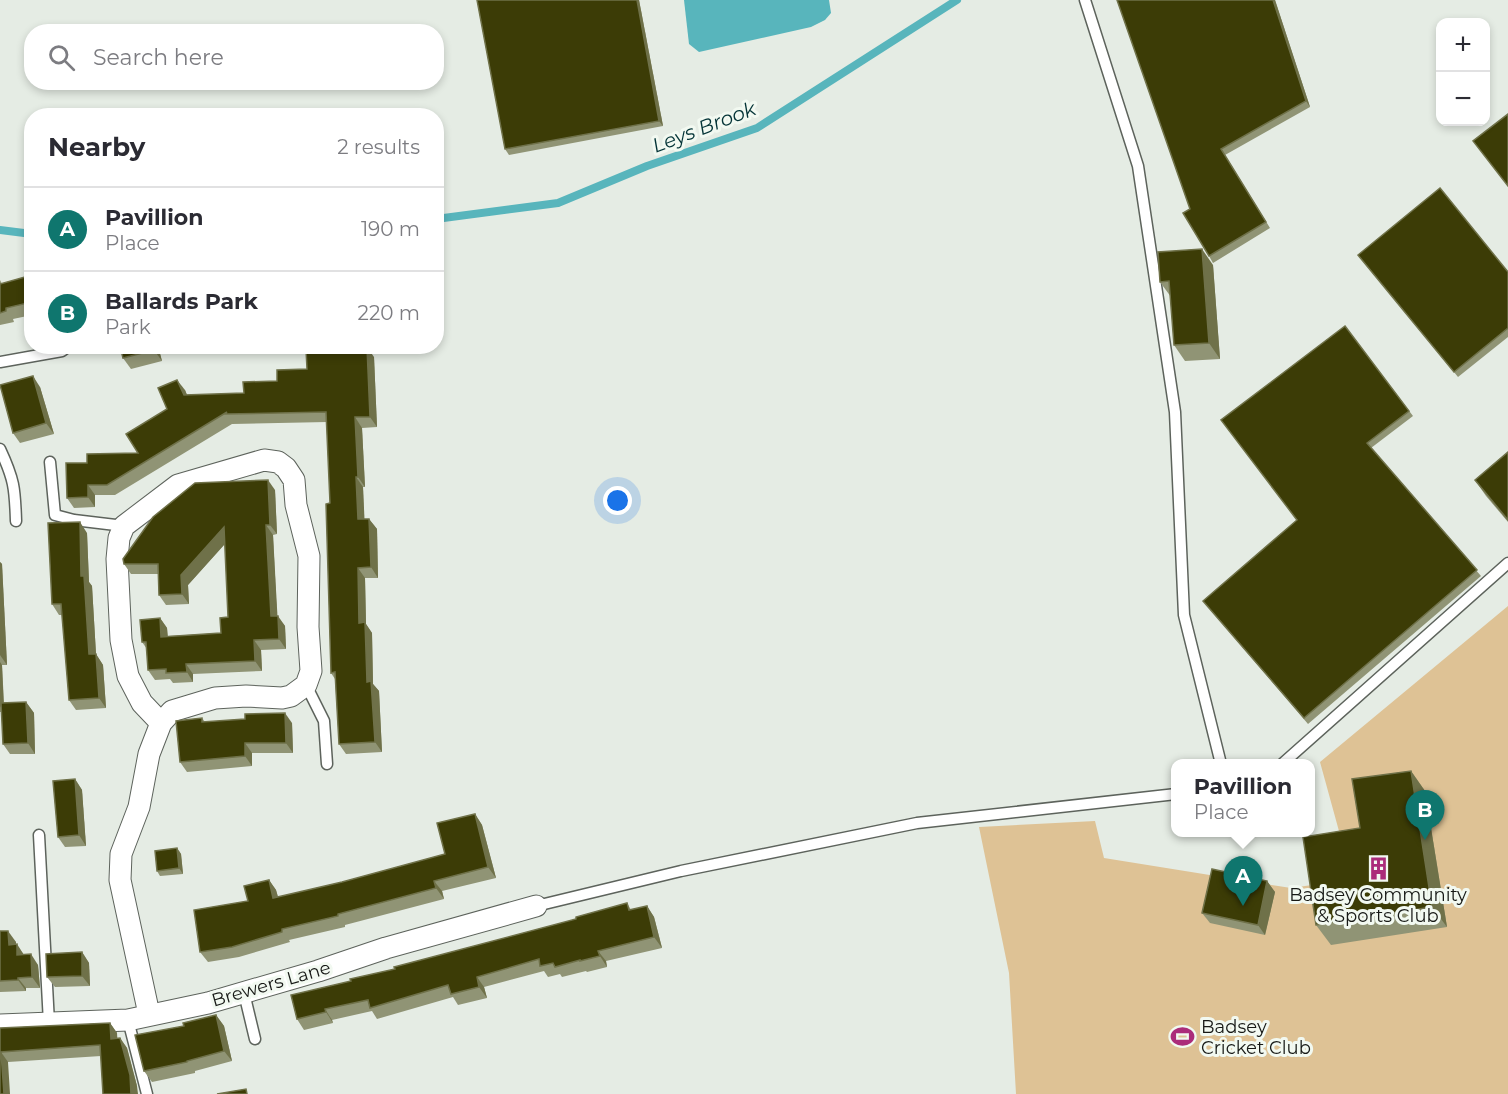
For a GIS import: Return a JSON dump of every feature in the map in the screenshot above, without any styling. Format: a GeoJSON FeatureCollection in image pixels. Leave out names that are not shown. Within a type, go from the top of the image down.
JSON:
{"type":"FeatureCollection","features":[{"type":"Feature","properties":{"kind":"street"},"geometry":{"type":"LineString","coordinates":[[139,1017],[120,880],[121,854],[139,807],[149,754],[161,723],[172,711],[215,698],[291,696],[306,685],[311,671],[308,627],[309,556],[296,505],[294,480],[286,468],[278,462],[264,460],[178,485],[124,526],[119,537],[117,559],[121,640],[128,676],[142,703],[161,723]]}},
{"type":"Feature","properties":{"kind":"street","name":"Brewers Lane"},"geometry":{"type":"LineString","coordinates":[[0,1025],[139,1017],[208,1002],[318,971],[386,948],[536,906]]}},
{"type":"Feature","properties":{"kind":"lane"},"geometry":{"type":"LineString","coordinates":[[1085,0],[1138,166],[1175,412],[1184,615],[1220,759]]}},
{"type":"Feature","properties":{"kind":"lane"},"geometry":{"type":"LineString","coordinates":[[0,362],[45,354]]}},
{"type":"Feature","properties":{"kind":"lane"},"geometry":{"type":"LineString","coordinates":[[0,449],[12,475],[16,521]]}},
{"type":"Feature","properties":{"kind":"lane"},"geometry":{"type":"LineString","coordinates":[[50,462],[55,515],[74,520],[124,526]]}},
{"type":"Feature","properties":{"kind":"lane"},"geometry":{"type":"LineString","coordinates":[[1288,759],[1508,563]]}},
{"type":"Feature","properties":{"kind":"lane"},"geometry":{"type":"LineString","coordinates":[[306,685],[324,721],[327,764]]}},
{"type":"Feature","properties":{"kind":"lane"},"geometry":{"type":"LineString","coordinates":[[536,906],[681,871],[917,823],[1171,795]]}},
{"type":"Feature","properties":{"kind":"lane"},"geometry":{"type":"LineString","coordinates":[[39,835],[49,1023]]}},
{"type":"Feature","properties":{"kind":"lane"},"geometry":{"type":"LineString","coordinates":[[244,993],[255,1039]]}},
{"type":"Feature","properties":{"kind":"lane"},"geometry":{"type":"LineString","coordinates":[[139,1017],[147,1094]]}},
{"type":"Feature","properties":{"kind":"shaded area"},"geometry":{"type":"Polygon","coordinates":[[[1508,606],[1508,1094],[1016,1094],[1009,973],[979,827],[1095,821],[1104,858],[1291,888],[1319,884],[1345,853],[1320,762],[1508,606]]]}},
{"type":"Feature","properties":{"kind":"water"},"geometry":{"type":"Polygon","coordinates":[[[684,0],[829,0],[831,13],[825,20],[811,27],[699,52],[689,44],[684,0]]]}},
{"type":"Feature","properties":{"kind":"building"},"geometry":{"type":"Polygon","coordinates":[[[477,0],[637,0],[659,121],[505,149],[477,0]]]}},
{"type":"Feature","properties":{"kind":"building"},"geometry":{"type":"Polygon","coordinates":[[[1117,0],[1273,0],[1306,101],[1221,149],[1266,222],[1209,256],[1183,213],[1190,209],[1117,0]]]}},
{"type":"Feature","properties":{"kind":"building"},"geometry":{"type":"Polygon","coordinates":[[[1508,114],[1508,186],[1473,141],[1508,114]]]}},
{"type":"Feature","properties":{"kind":"building"},"geometry":{"type":"Polygon","coordinates":[[[1440,188],[1508,272],[1508,328],[1454,372],[1358,255],[1440,188]]]}},
{"type":"Feature","properties":{"kind":"building"},"geometry":{"type":"Polygon","coordinates":[[[1202,249],[1209,343],[1174,345],[1169,281],[1160,282],[1158,252],[1202,249]]]}},
{"type":"Feature","properties":{"kind":"building"},"geometry":{"type":"Polygon","coordinates":[[[24,277],[24,304],[6,308],[6,311],[0,313],[0,284],[24,277]]]}},
{"type":"Feature","properties":{"kind":"building"},"geometry":{"type":"Polygon","coordinates":[[[1345,326],[1409,411],[1367,443],[1477,570],[1304,718],[1203,601],[1297,520],[1221,420],[1345,326]]]}},
{"type":"Feature","properties":{"kind":"building"},"geometry":{"type":"Polygon","coordinates":[[[122,354],[138,354],[123,358],[122,354]]]}},
{"type":"Feature","properties":{"kind":"building"},"geometry":{"type":"Polygon","coordinates":[[[306,354],[367,354],[370,417],[355,417],[358,477],[356,477],[358,519],[369,519],[371,567],[358,568],[359,623],[365,622],[367,682],[371,681],[375,742],[339,744],[335,672],[331,673],[326,504],[330,503],[326,412],[225,414],[227,412],[107,485],[88,485],[88,497],[67,498],[66,463],[87,463],[87,454],[138,453],[126,434],[167,409],[158,388],[177,380],[184,395],[244,393],[243,382],[277,381],[277,370],[307,369],[306,354]]]}},
{"type":"Feature","properties":{"kind":"building"},"geometry":{"type":"Polygon","coordinates":[[[33,376],[46,423],[13,433],[0,385],[33,376]]]}},
{"type":"Feature","properties":{"kind":"building"},"geometry":{"type":"Polygon","coordinates":[[[1508,452],[1508,520],[1475,480],[1508,452]]]}},
{"type":"Feature","properties":{"kind":"building"},"geometry":{"type":"Polygon","coordinates":[[[268,480],[270,525],[266,525],[271,616],[278,616],[279,639],[254,640],[255,661],[186,664],[187,672],[166,673],[166,669],[148,670],[146,642],[142,642],[140,620],[160,618],[161,637],[221,633],[220,618],[228,617],[224,527],[181,575],[182,594],[159,595],[158,564],[124,564],[123,559],[153,517],[195,483],[268,480]]]}},
{"type":"Feature","properties":{"kind":"building"},"geometry":{"type":"Polygon","coordinates":[[[80,522],[81,576],[84,576],[89,654],[96,654],[99,698],[69,700],[61,604],[52,604],[48,523],[80,522]]]}},
{"type":"Feature","properties":{"kind":"building"},"geometry":{"type":"Polygon","coordinates":[[[26,702],[28,743],[3,744],[1,703],[26,702]]]}},
{"type":"Feature","properties":{"kind":"building"},"geometry":{"type":"Polygon","coordinates":[[[285,713],[286,743],[245,743],[245,756],[180,762],[176,721],[202,718],[202,722],[245,719],[245,714],[285,713]]]}},
{"type":"Feature","properties":{"kind":"building","name":"Badsey Community & Sports Club"},"geometry":{"type":"Polygon","coordinates":[[[1411,771],[1432,907],[1316,925],[1303,837],[1315,837],[1315,835],[1360,828],[1352,779],[1411,771]]]}},
{"type":"Feature","properties":{"kind":"building"},"geometry":{"type":"Polygon","coordinates":[[[75,779],[79,835],[58,837],[53,781],[75,779]]]}},
{"type":"Feature","properties":{"kind":"building"},"geometry":{"type":"Polygon","coordinates":[[[475,814],[488,867],[434,881],[436,888],[338,914],[338,916],[282,929],[282,932],[232,947],[200,952],[194,910],[248,901],[244,886],[269,880],[273,898],[445,854],[437,823],[475,814]]]}},
{"type":"Feature","properties":{"kind":"building"},"geometry":{"type":"Polygon","coordinates":[[[177,848],[179,868],[157,871],[155,851],[177,848]]]}},
{"type":"Feature","properties":{"kind":"building"},"geometry":{"type":"Polygon","coordinates":[[[1212,869],[1267,881],[1258,925],[1202,913],[1212,869]]]}},
{"type":"Feature","properties":{"kind":"building"},"geometry":{"type":"Polygon","coordinates":[[[627,903],[629,910],[647,906],[654,937],[598,951],[600,956],[555,967],[553,963],[540,966],[539,959],[477,977],[479,987],[451,994],[448,985],[370,1008],[368,1000],[325,1009],[326,1012],[297,1019],[291,995],[395,969],[394,967],[576,919],[576,917],[627,903]]]}},
{"type":"Feature","properties":{"kind":"building"},"geometry":{"type":"Polygon","coordinates":[[[0,931],[8,931],[9,945],[17,944],[17,955],[31,954],[32,977],[0,981],[0,931]]]}},
{"type":"Feature","properties":{"kind":"building"},"geometry":{"type":"Polygon","coordinates":[[[82,952],[82,976],[47,977],[46,954],[82,952]]]}},
{"type":"Feature","properties":{"kind":"building"},"geometry":{"type":"Polygon","coordinates":[[[216,1015],[224,1051],[144,1071],[135,1035],[184,1026],[183,1023],[216,1015]]]}},
{"type":"Feature","properties":{"kind":"building"},"geometry":{"type":"Polygon","coordinates":[[[110,1023],[111,1039],[120,1038],[130,1075],[131,1094],[103,1094],[100,1045],[1,1052],[4,1094],[0,1094],[0,1028],[110,1023]]]}},
{"type":"Feature","properties":{"kind":"building"},"geometry":{"type":"Polygon","coordinates":[[[246,1089],[247,1094],[217,1094],[246,1089]]]}},
{"type":"Feature","properties":{"kind":"waterway","name":"Leys Brook"},"geometry":{"type":"LineString","coordinates":[[444,218],[558,203],[647,166],[757,128],[957,0]]}},
{"type":"Feature","properties":{"kind":"waterway","name":"Leys Brook"},"geometry":{"type":"LineString","coordinates":[[0,230],[24,233]]}},
{"type":"Feature","properties":{"kind":"place","name":"Ballards Park"},"geometry":{"type":"Point","coordinates":[1425,840]}},
{"type":"Feature","properties":{"kind":"place","name":"Badsey Community & Sports Club"},"geometry":{"type":"Point","coordinates":[1378,869]}},
{"type":"Feature","properties":{"kind":"place","name":"Pavillion"},"geometry":{"type":"Point","coordinates":[1243,906]}},
{"type":"Feature","properties":{"kind":"place","name":"Badsey Cricket Club"},"geometry":{"type":"Point","coordinates":[1183,1037]}}]}
